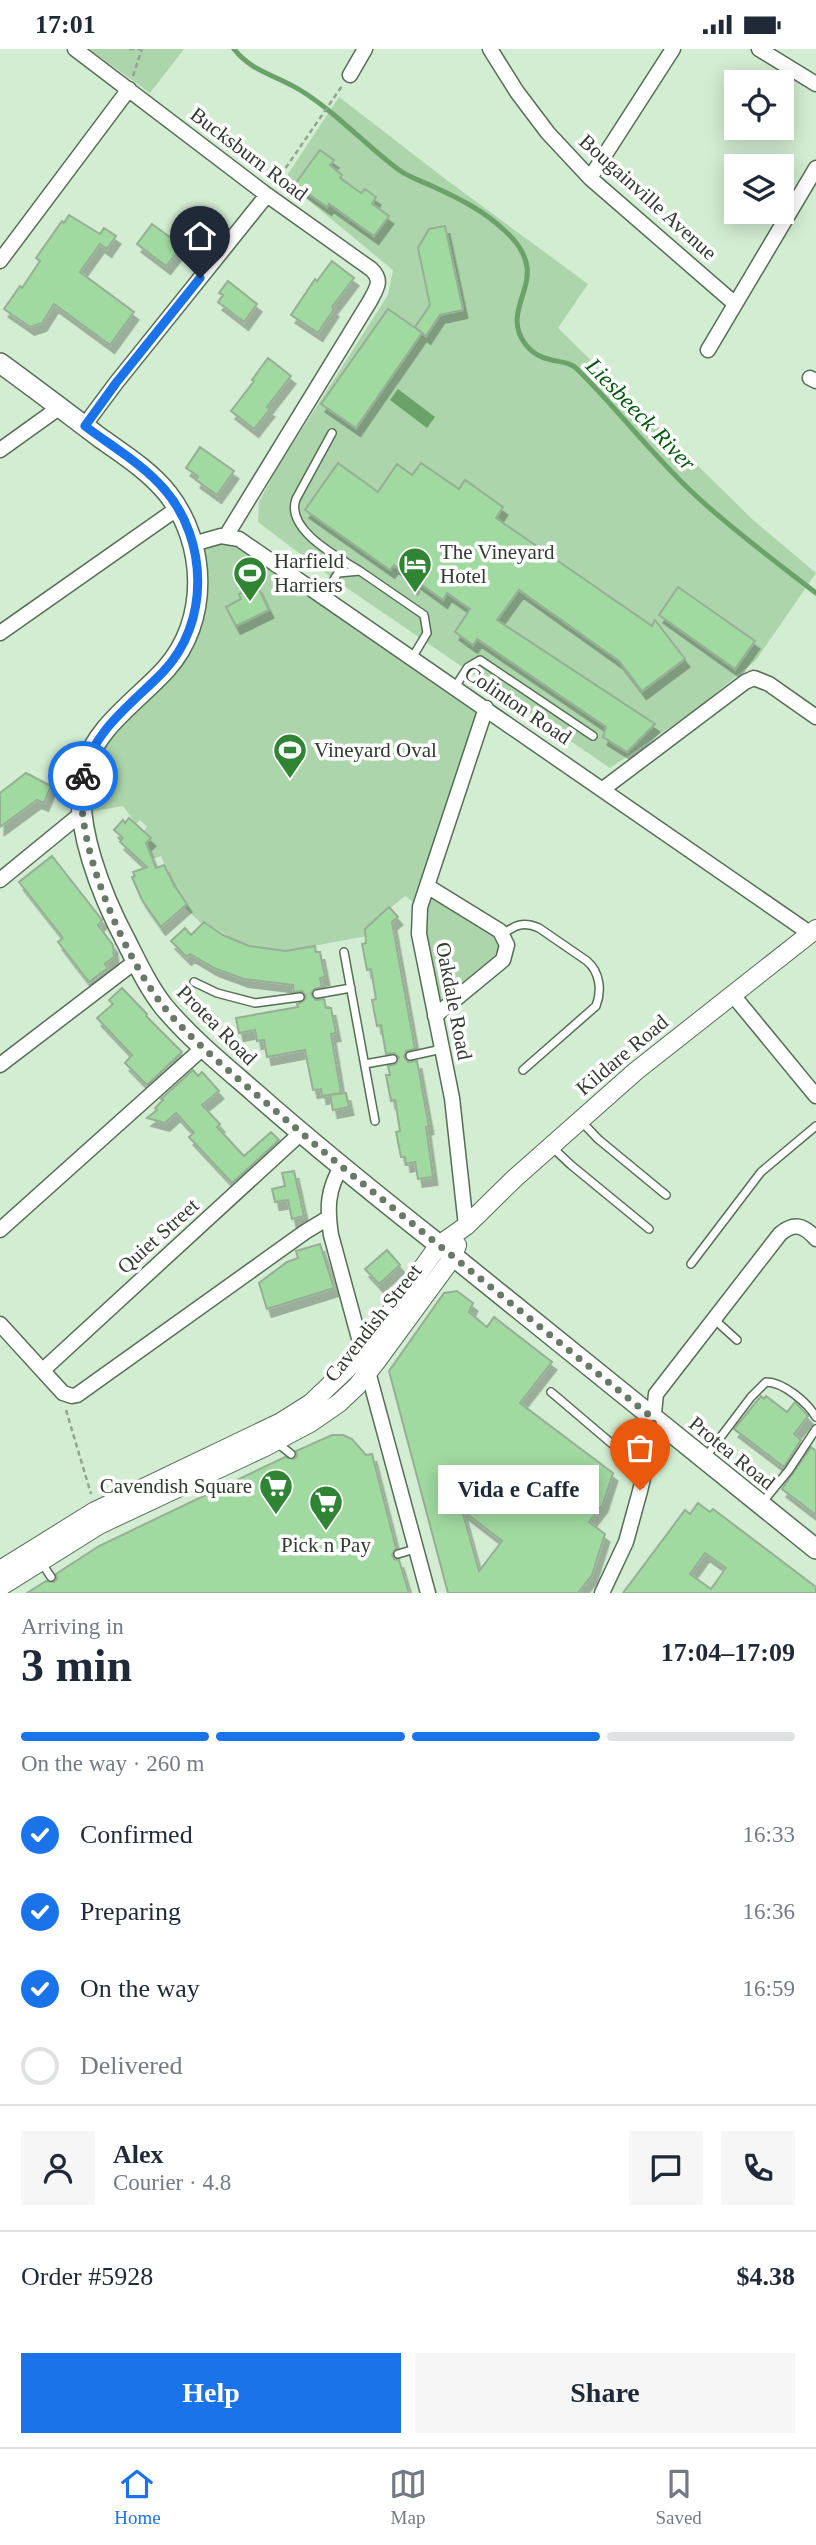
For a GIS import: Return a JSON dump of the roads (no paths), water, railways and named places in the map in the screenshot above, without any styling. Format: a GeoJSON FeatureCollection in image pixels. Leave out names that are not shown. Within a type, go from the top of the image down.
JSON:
{"type":"FeatureCollection","features":[{"type":"Feature","properties":{"kind":"main road","name":"Protea Road"},"geometry":{"type":"LineString","coordinates":[[0,363],[150,475],[178,507],[193,544],[198,567],[197,597],[186,636],[165,670],[107,727],[95,744],[83,777],[82,813],[102,887],[136,961],[165,1008],[204,1048],[301,1133],[816,1549]]}},
{"type":"Feature","properties":{"kind":"street","name":"Bucksburn Road"},"geometry":{"type":"LineString","coordinates":[[75,49],[267,195],[375,273],[379,285],[226,536]]}},
{"type":"Feature","properties":{"kind":"street"},"geometry":{"type":"LineString","coordinates":[[349,75],[365,49]]}},
{"type":"Feature","properties":{"kind":"street","name":"Bougainville Avenue"},"geometry":{"type":"LineString","coordinates":[[490,49],[517,92],[548,133],[590,178],[734,303]]}},
{"type":"Feature","properties":{"kind":"street"},"geometry":{"type":"LineString","coordinates":[[590,178],[673,49]]}},
{"type":"Feature","properties":{"kind":"street"},"geometry":{"type":"LineString","coordinates":[[759,49],[816,84]]}},
{"type":"Feature","properties":{"kind":"street"},"geometry":{"type":"LineString","coordinates":[[0,261],[129,89]]}},
{"type":"Feature","properties":{"kind":"street"},"geometry":{"type":"LineString","coordinates":[[708,350],[816,168]]}},
{"type":"Feature","properties":{"kind":"street"},"geometry":{"type":"LineString","coordinates":[[85,426],[116,383],[267,195]]}},
{"type":"Feature","properties":{"kind":"street"},"geometry":{"type":"LineString","coordinates":[[0,450],[60,407]]}},
{"type":"Feature","properties":{"kind":"street"},"geometry":{"type":"LineString","coordinates":[[0,633],[178,507]]}},
{"type":"Feature","properties":{"kind":"street"},"geometry":{"type":"LineString","coordinates":[[193,544],[226,536]]}},
{"type":"Feature","properties":{"kind":"street","name":"Colinton Road"},"geometry":{"type":"LineString","coordinates":[[226,536],[239,539],[813,932]]}},
{"type":"Feature","properties":{"kind":"street"},"geometry":{"type":"LineString","coordinates":[[603,789],[754,678],[769,684],[816,717]]}},
{"type":"Feature","properties":{"kind":"street","name":"Oakdale Road"},"geometry":{"type":"LineString","coordinates":[[466,1226],[457,1133],[419,935],[420,907],[486,708]]}},
{"type":"Feature","properties":{"kind":"street"},"geometry":{"type":"LineString","coordinates":[[0,880],[82,813]]}},
{"type":"Feature","properties":{"kind":"street"},"geometry":{"type":"LineString","coordinates":[[427,886],[502,934],[507,945],[503,960],[436,1016]]}},
{"type":"Feature","properties":{"kind":"street","name":"Kildare Road"},"geometry":{"type":"LineString","coordinates":[[466,1226],[491,1200],[636,1071],[813,932]]}},
{"type":"Feature","properties":{"kind":"street"},"geometry":{"type":"LineString","coordinates":[[0,1065],[136,961]]}},
{"type":"Feature","properties":{"kind":"street"},"geometry":{"type":"LineString","coordinates":[[733,994],[816,1096]]}},
{"type":"Feature","properties":{"kind":"street"},"geometry":{"type":"LineString","coordinates":[[0,1230],[204,1048]]}},
{"type":"Feature","properties":{"kind":"street","name":"Quiet Street"},"geometry":{"type":"LineString","coordinates":[[43,1370],[301,1133]]}},
{"type":"Feature","properties":{"kind":"street"},"geometry":{"type":"LineString","coordinates":[[342,1166],[331,1183],[328,1218],[367,1373],[428,1593]]}},
{"type":"Feature","properties":{"kind":"street"},"geometry":{"type":"LineString","coordinates":[[0,1324],[63,1393],[77,1395],[328,1218]]}},
{"type":"Feature","properties":{"kind":"street","name":"Cavendish Street"},"geometry":{"type":"LineString","coordinates":[[0,1570],[95,1511],[288,1417],[311,1403],[349,1367],[466,1226]]}},
{"type":"Feature","properties":{"kind":"street"},"geometry":{"type":"LineString","coordinates":[[603,1593],[626,1542],[645,1471],[656,1394],[786,1229],[791,1226],[804,1228],[816,1239]]}},
{"type":"Feature","properties":{"kind":"street","name":"Cavendish Street"},"geometry":{"type":"LineString","coordinates":[[0,1587],[99,1525],[265,1447],[310,1423],[339,1403],[367,1373],[446,1251]]}},
{"type":"Feature","properties":{"kind":"lane"},"geometry":{"type":"LineString","coordinates":[[332,433],[296,499],[293,507],[295,516],[298,523],[321,544],[424,615],[427,633],[412,658]]}},
{"type":"Feature","properties":{"kind":"lane"},"geometry":{"type":"LineString","coordinates":[[323,597],[338,573],[360,571]]}},
{"type":"Feature","properties":{"kind":"lane"},"geometry":{"type":"LineString","coordinates":[[455,687],[468,667],[480,660],[593,736]]}},
{"type":"Feature","properties":{"kind":"lane"},"geometry":{"type":"LineString","coordinates":[[502,934],[520,924],[530,923],[539,927],[593,966],[598,979],[596,1006],[523,1070]]}},
{"type":"Feature","properties":{"kind":"lane"},"geometry":{"type":"LineString","coordinates":[[344,953],[375,1121]]}},
{"type":"Feature","properties":{"kind":"lane"},"geometry":{"type":"LineString","coordinates":[[194,982],[217,993],[255,1003],[300,997]]}},
{"type":"Feature","properties":{"kind":"lane"},"geometry":{"type":"LineString","coordinates":[[317,994],[351,988]]}},
{"type":"Feature","properties":{"kind":"lane"},"geometry":{"type":"LineString","coordinates":[[410,1056],[442,1049]]}},
{"type":"Feature","properties":{"kind":"lane"},"geometry":{"type":"LineString","coordinates":[[365,1064],[393,1059]]}},
{"type":"Feature","properties":{"kind":"lane"},"geometry":{"type":"LineString","coordinates":[[580,1120],[597,1139],[666,1195]]}},
{"type":"Feature","properties":{"kind":"lane"},"geometry":{"type":"LineString","coordinates":[[691,1264],[761,1172],[816,1126]]}},
{"type":"Feature","properties":{"kind":"lane"},"geometry":{"type":"LineString","coordinates":[[551,1146],[649,1229]]}},
{"type":"Feature","properties":{"kind":"lane"},"geometry":{"type":"LineString","coordinates":[[715,1320],[737,1340]]}},
{"type":"Feature","properties":{"kind":"lane"},"geometry":{"type":"LineString","coordinates":[[704,1459],[751,1397],[766,1382],[776,1383],[789,1392],[816,1417]]}},
{"type":"Feature","properties":{"kind":"lane"},"geometry":{"type":"LineString","coordinates":[[551,1392],[645,1471]]}},
{"type":"Feature","properties":{"kind":"lane"},"geometry":{"type":"LineString","coordinates":[[761,1505],[789,1470],[816,1429]]}},
{"type":"Feature","properties":{"kind":"lane"},"geometry":{"type":"LineString","coordinates":[[265,1447],[281,1446],[291,1454]]}},
{"type":"Feature","properties":{"kind":"lane"},"geometry":{"type":"LineString","coordinates":[[398,1554],[416,1548]]}},
{"type":"Feature","properties":{"kind":"lane"},"geometry":{"type":"LineString","coordinates":[[41,1561],[51,1577]]}},
{"type":"Feature","properties":{"kind":"waterway","name":"Liesbeeck River"},"geometry":{"type":"LineString","coordinates":[[234,49],[256,68],[313,99],[399,170],[470,205],[504,230],[519,247],[526,263],[527,277],[517,317],[518,331],[526,345],[539,356],[572,365],[577,369],[693,493],[816,593]]}},
{"type":"Feature","properties":{"kind":"place","name":"The Vineyard Hotel"},"geometry":{"type":"Point","coordinates":[415,594]}},
{"type":"Feature","properties":{"kind":"place","name":"Harfield Harriers"},"geometry":{"type":"Point","coordinates":[250,603]}},
{"type":"Feature","properties":{"kind":"place","name":"Vineyard Oval"},"geometry":{"type":"Point","coordinates":[290,780]}},
{"type":"Feature","properties":{"kind":"place","name":"Vida e Caffe"},"geometry":{"type":"Point","coordinates":[640,1490]}},
{"type":"Feature","properties":{"kind":"place","name":"Cavendish Square"},"geometry":{"type":"Point","coordinates":[276,1516]}},
{"type":"Feature","properties":{"kind":"place","name":"Pick n Pay"},"geometry":{"type":"Point","coordinates":[326,1532]}}]}
